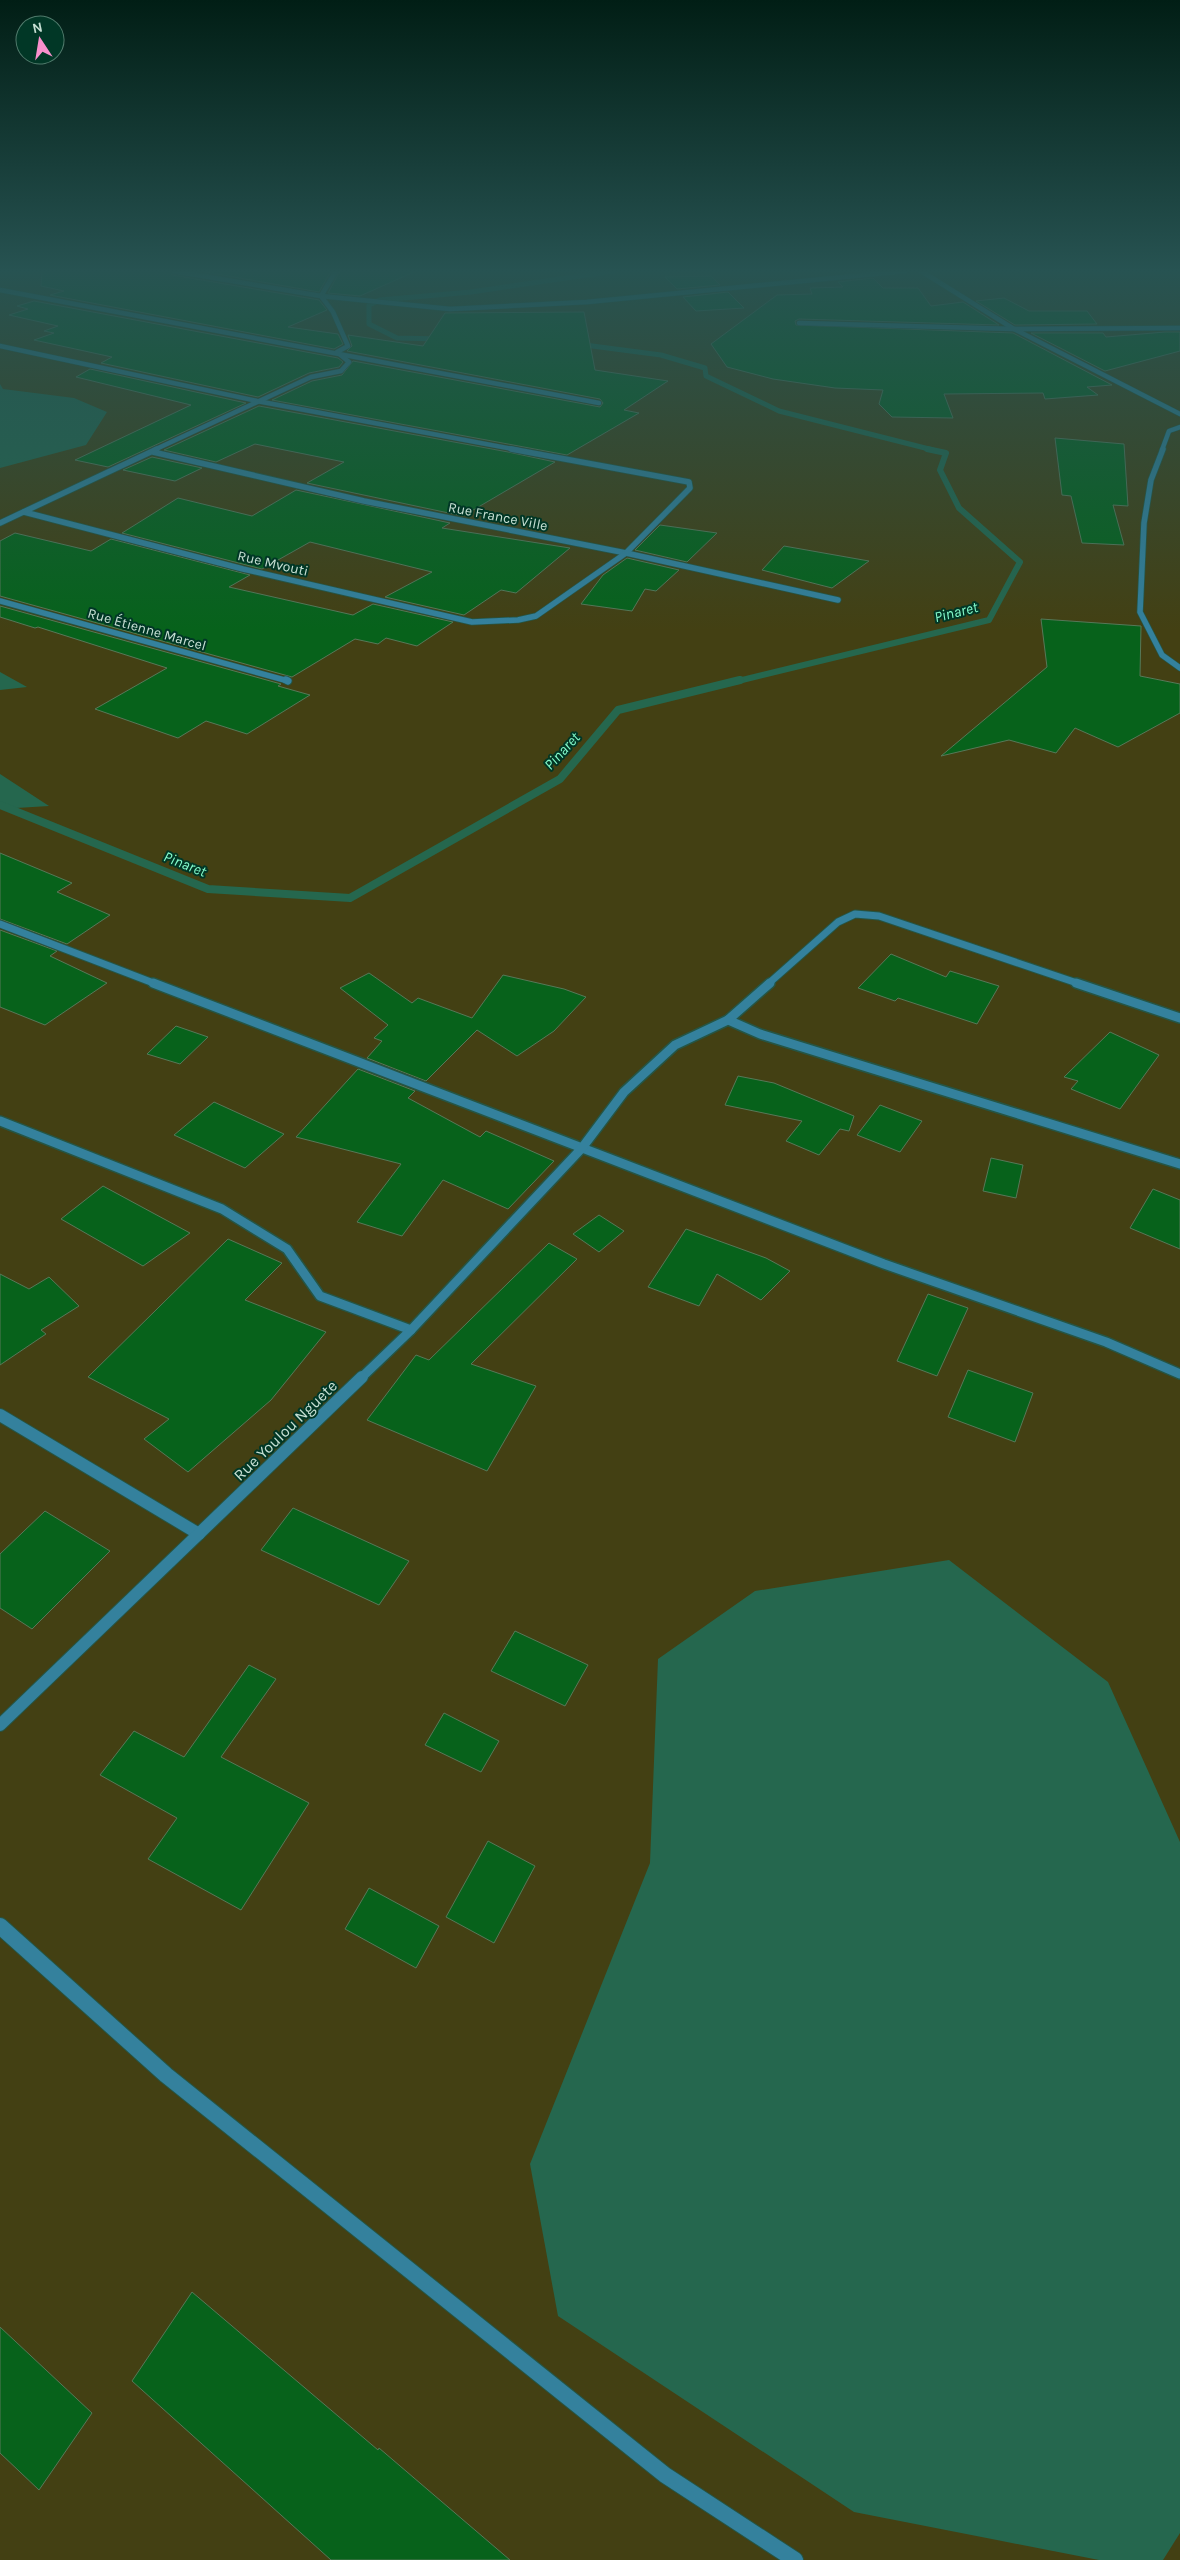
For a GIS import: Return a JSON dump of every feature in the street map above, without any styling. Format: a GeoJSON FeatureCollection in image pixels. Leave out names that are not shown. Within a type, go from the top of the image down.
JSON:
{"type":"FeatureCollection","features":[{"type":"Feature","properties":{"kind":"street"},"geometry":{"type":"LineString","coordinates":[[208,390],[257,401]]}},
{"type":"Feature","properties":{"kind":"street"},"geometry":{"type":"LineString","coordinates":[[0,523],[281,390]]}},
{"type":"Feature","properties":{"kind":"street"},"geometry":{"type":"LineString","coordinates":[[535,390],[599,403]]}},
{"type":"Feature","properties":{"kind":"street"},"geometry":{"type":"LineString","coordinates":[[1134,390],[1180,414]]}},
{"type":"Feature","properties":{"kind":"street","name":"Rue Mvouti"},"geometry":{"type":"LineString","coordinates":[[24,512],[243,569],[472,622],[518,620],[536,616],[626,553],[690,488],[689,482],[659,478],[257,401]]}},
{"type":"Feature","properties":{"kind":"street"},"geometry":{"type":"LineString","coordinates":[[1180,427],[1169,431],[1151,480],[1144,523],[1140,612],[1162,655],[1180,668]]}},
{"type":"Feature","properties":{"kind":"street","name":"Rue France Ville"},"geometry":{"type":"LineString","coordinates":[[153,452],[364,501],[626,553],[838,600]]}},
{"type":"Feature","properties":{"kind":"street","name":"Rue Étienne Marcel"},"geometry":{"type":"LineString","coordinates":[[0,601],[288,682]]}},
{"type":"Feature","properties":{"kind":"street","name":"Rue Youlou Nguete"},"geometry":{"type":"LineString","coordinates":[[0,1725],[411,1330],[582,1148],[624,1092],[675,1045],[728,1020],[838,922],[855,914],[879,916],[1180,1018]]}},
{"type":"Feature","properties":{"kind":"street"},"geometry":{"type":"LineString","coordinates":[[0,924],[884,1264],[1106,1342],[1180,1374]]}},
{"type":"Feature","properties":{"kind":"street"},"geometry":{"type":"LineString","coordinates":[[728,1020],[760,1034],[1180,1164]]}},
{"type":"Feature","properties":{"kind":"street"},"geometry":{"type":"LineString","coordinates":[[0,1121],[222,1209],[287,1249],[320,1296],[411,1330]]}},
{"type":"Feature","properties":{"kind":"street"},"geometry":{"type":"LineString","coordinates":[[0,1415],[199,1534]]}},
{"type":"Feature","properties":{"kind":"street"},"geometry":{"type":"LineString","coordinates":[[0,1926],[166,2075],[665,2475],[795,2560]]}},
{"type":"Feature","properties":{"kind":"shaded area"},"geometry":{"type":"Polygon","coordinates":[[[0,390],[1180,390],[1180,2560],[0,2560],[0,390]]]}},
{"type":"Feature","properties":{"kind":"shaded area"},"geometry":{"type":"Polygon","coordinates":[[[0,390],[74,398],[107,412],[86,445],[0,468],[0,390]]]}},
{"type":"Feature","properties":{"kind":"shaded area"},"geometry":{"type":"Polygon","coordinates":[[[0,672],[27,687],[0,690],[0,672]]]}},
{"type":"Feature","properties":{"kind":"shaded area"},"geometry":{"type":"Polygon","coordinates":[[[0,774],[49,806],[0,809],[0,774]]]}},
{"type":"Feature","properties":{"kind":"shaded area"},"geometry":{"type":"Polygon","coordinates":[[[949,1560],[1108,1682],[1180,1842],[1180,2533],[1163,2560],[1099,2560],[854,2512],[558,2316],[530,2164],[650,1863],[658,1659],[755,1591],[949,1560]]]}},
{"type":"Feature","properties":{"kind":"building"},"geometry":{"type":"Polygon","coordinates":[[[131,390],[188,390],[246,403],[108,467],[75,460],[191,405],[131,390]]]}},
{"type":"Feature","properties":{"kind":"building"},"geometry":{"type":"Polygon","coordinates":[[[228,390],[272,390],[258,397],[228,390]]]}},
{"type":"Feature","properties":{"kind":"building"},"geometry":{"type":"Polygon","coordinates":[[[292,390],[511,390],[600,407],[603,403],[600,399],[555,390],[654,390],[624,410],[639,413],[567,455],[272,400],[292,390]]]}},
{"type":"Feature","properties":{"kind":"building"},"geometry":{"type":"Polygon","coordinates":[[[883,390],[1092,390],[1098,395],[1045,399],[1043,393],[944,394],[953,418],[892,417],[879,404],[883,390]]]}},
{"type":"Feature","properties":{"kind":"building"},"geometry":{"type":"Polygon","coordinates":[[[259,406],[555,462],[463,516],[307,483],[344,462],[255,444],[216,462],[164,450],[259,406]]]}},
{"type":"Feature","properties":{"kind":"building"},"geometry":{"type":"Polygon","coordinates":[[[1055,438],[1124,444],[1128,506],[1113,505],[1124,545],[1082,543],[1071,496],[1062,495],[1055,438]]]}},
{"type":"Feature","properties":{"kind":"building"},"geometry":{"type":"Polygon","coordinates":[[[152,457],[202,468],[175,481],[123,470],[152,457]]]}},
{"type":"Feature","properties":{"kind":"building"},"geometry":{"type":"Polygon","coordinates":[[[296,490],[450,523],[442,528],[570,548],[516,593],[501,590],[464,615],[385,597],[432,572],[310,542],[262,569],[122,533],[178,498],[252,516],[296,490]]]}},
{"type":"Feature","properties":{"kind":"building"},"geometry":{"type":"Polygon","coordinates":[[[660,525],[717,533],[687,562],[635,550],[660,525]]]}},
{"type":"Feature","properties":{"kind":"building"},"geometry":{"type":"Polygon","coordinates":[[[15,533],[91,551],[111,539],[250,575],[229,587],[353,615],[373,604],[453,622],[417,646],[386,638],[378,644],[355,639],[292,677],[0,596],[0,541],[15,533]]]}},
{"type":"Feature","properties":{"kind":"building"},"geometry":{"type":"Polygon","coordinates":[[[784,546],[869,561],[832,588],[762,570],[784,546]]]}},
{"type":"Feature","properties":{"kind":"building"},"geometry":{"type":"Polygon","coordinates":[[[627,558],[679,570],[656,591],[645,589],[632,611],[581,604],[603,575],[627,558]]]}},
{"type":"Feature","properties":{"kind":"building"},"geometry":{"type":"Polygon","coordinates":[[[0,606],[281,684],[278,686],[310,695],[247,734],[206,721],[178,738],[95,709],[167,668],[38,627],[35,628],[0,617],[0,606]]]}},
{"type":"Feature","properties":{"kind":"building"},"geometry":{"type":"Polygon","coordinates":[[[1041,619],[1141,626],[1140,676],[1180,684],[1180,713],[1118,747],[1075,728],[1056,753],[1009,740],[941,756],[1047,667],[1041,619]]]}},
{"type":"Feature","properties":{"kind":"building"},"geometry":{"type":"Polygon","coordinates":[[[0,853],[72,883],[57,892],[110,915],[67,944],[0,919],[0,853]]]}},
{"type":"Feature","properties":{"kind":"building"},"geometry":{"type":"Polygon","coordinates":[[[0,930],[57,951],[50,956],[107,983],[45,1025],[0,1007],[0,930]]]}},
{"type":"Feature","properties":{"kind":"building"},"geometry":{"type":"Polygon","coordinates":[[[891,954],[946,977],[950,971],[999,986],[977,1024],[898,998],[895,1001],[858,988],[891,954]]]}},
{"type":"Feature","properties":{"kind":"building"},"geometry":{"type":"Polygon","coordinates":[[[369,973],[412,1003],[418,998],[472,1018],[503,975],[564,989],[586,997],[554,1031],[517,1056],[477,1030],[426,1081],[367,1058],[382,1041],[374,1038],[388,1025],[340,988],[369,973]]]}},
{"type":"Feature","properties":{"kind":"building"},"geometry":{"type":"Polygon","coordinates":[[[176,1026],[208,1037],[180,1064],[147,1054],[176,1026]]]}},
{"type":"Feature","properties":{"kind":"building"},"geometry":{"type":"Polygon","coordinates":[[[1110,1032],[1159,1055],[1120,1109],[1071,1089],[1078,1081],[1064,1077],[1110,1032]]]}},
{"type":"Feature","properties":{"kind":"building"},"geometry":{"type":"Polygon","coordinates":[[[358,1069],[415,1091],[408,1098],[480,1137],[486,1131],[554,1161],[508,1209],[443,1180],[402,1236],[357,1222],[401,1164],[296,1137],[358,1069]]]}},
{"type":"Feature","properties":{"kind":"building"},"geometry":{"type":"Polygon","coordinates":[[[738,1076],[774,1083],[854,1116],[849,1131],[840,1129],[819,1155],[786,1141],[802,1121],[725,1105],[738,1076]]]}},
{"type":"Feature","properties":{"kind":"building"},"geometry":{"type":"Polygon","coordinates":[[[214,1102],[284,1134],[245,1168],[174,1135],[214,1102]]]}},
{"type":"Feature","properties":{"kind":"building"},"geometry":{"type":"Polygon","coordinates":[[[880,1105],[922,1121],[900,1152],[857,1135],[880,1105]]]}},
{"type":"Feature","properties":{"kind":"building"},"geometry":{"type":"Polygon","coordinates":[[[991,1158],[1023,1165],[1016,1198],[983,1191],[991,1158]]]}},
{"type":"Feature","properties":{"kind":"building"},"geometry":{"type":"Polygon","coordinates":[[[103,1186],[190,1233],[143,1266],[61,1219],[103,1186]]]}},
{"type":"Feature","properties":{"kind":"building"},"geometry":{"type":"Polygon","coordinates":[[[1153,1189],[1180,1200],[1180,1249],[1130,1228],[1153,1189]]]}},
{"type":"Feature","properties":{"kind":"building"},"geometry":{"type":"Polygon","coordinates":[[[599,1215],[624,1231],[599,1252],[573,1234],[599,1215]]]}},
{"type":"Feature","properties":{"kind":"building"},"geometry":{"type":"Polygon","coordinates":[[[686,1229],[766,1258],[790,1271],[761,1300],[717,1274],[699,1306],[648,1287],[686,1229]]]}},
{"type":"Feature","properties":{"kind":"building"},"geometry":{"type":"Polygon","coordinates":[[[228,1239],[282,1263],[245,1300],[326,1332],[271,1400],[188,1472],[144,1439],[169,1419],[88,1377],[228,1239]]]}},
{"type":"Feature","properties":{"kind":"building"},"geometry":{"type":"Polygon","coordinates":[[[549,1243],[577,1259],[471,1364],[536,1386],[487,1471],[367,1420],[416,1355],[429,1360],[549,1243]]]}},
{"type":"Feature","properties":{"kind":"building"},"geometry":{"type":"Polygon","coordinates":[[[0,1274],[29,1289],[49,1277],[79,1306],[41,1330],[46,1334],[0,1365],[0,1274]]]}},
{"type":"Feature","properties":{"kind":"building"},"geometry":{"type":"Polygon","coordinates":[[[928,1294],[968,1308],[937,1376],[897,1361],[928,1294]]]}},
{"type":"Feature","properties":{"kind":"building"},"geometry":{"type":"Polygon","coordinates":[[[968,1370],[1033,1393],[1015,1442],[948,1417],[968,1370]]]}},
{"type":"Feature","properties":{"kind":"building"},"geometry":{"type":"Polygon","coordinates":[[[293,1508],[409,1561],[379,1605],[261,1550],[293,1508]]]}},
{"type":"Feature","properties":{"kind":"building"},"geometry":{"type":"Polygon","coordinates":[[[45,1511],[110,1551],[32,1629],[0,1608],[0,1554],[45,1511]]]}},
{"type":"Feature","properties":{"kind":"building"},"geometry":{"type":"Polygon","coordinates":[[[515,1631],[588,1665],[565,1706],[491,1671],[515,1631]]]}},
{"type":"Feature","properties":{"kind":"building"},"geometry":{"type":"Polygon","coordinates":[[[249,1665],[276,1679],[221,1757],[309,1803],[241,1910],[148,1859],[177,1818],[100,1775],[134,1731],[184,1757],[249,1665]]]}},
{"type":"Feature","properties":{"kind":"building"},"geometry":{"type":"Polygon","coordinates":[[[444,1713],[499,1741],[481,1772],[425,1745],[444,1713]]]}},
{"type":"Feature","properties":{"kind":"building"},"geometry":{"type":"Polygon","coordinates":[[[488,1841],[535,1866],[494,1943],[446,1917],[488,1841]]]}},
{"type":"Feature","properties":{"kind":"building"},"geometry":{"type":"Polygon","coordinates":[[[369,1888],[439,1926],[416,1968],[345,1929],[369,1888]]]}},
{"type":"Feature","properties":{"kind":"building"},"geometry":{"type":"Polygon","coordinates":[[[192,2292],[510,2560],[331,2560],[132,2381],[192,2292]]]}},
{"type":"Feature","properties":{"kind":"building"},"geometry":{"type":"Polygon","coordinates":[[[0,2327],[92,2413],[39,2490],[0,2453],[0,2327]]]}},
{"type":"Feature","properties":{"kind":"waterway","name":"Pinaret"},"geometry":{"type":"LineString","coordinates":[[736,390],[779,411],[933,450]]}},
{"type":"Feature","properties":{"kind":"waterway","name":"Pinaret"},"geometry":{"type":"LineString","coordinates":[[734,682],[989,620],[1020,562],[959,508],[940,470],[946,453],[927,449]]}},
{"type":"Feature","properties":{"kind":"waterway","name":"Pinaret"},"geometry":{"type":"LineString","coordinates":[[0,805],[208,889],[350,898],[560,779],[618,710],[740,680]]}}]}
